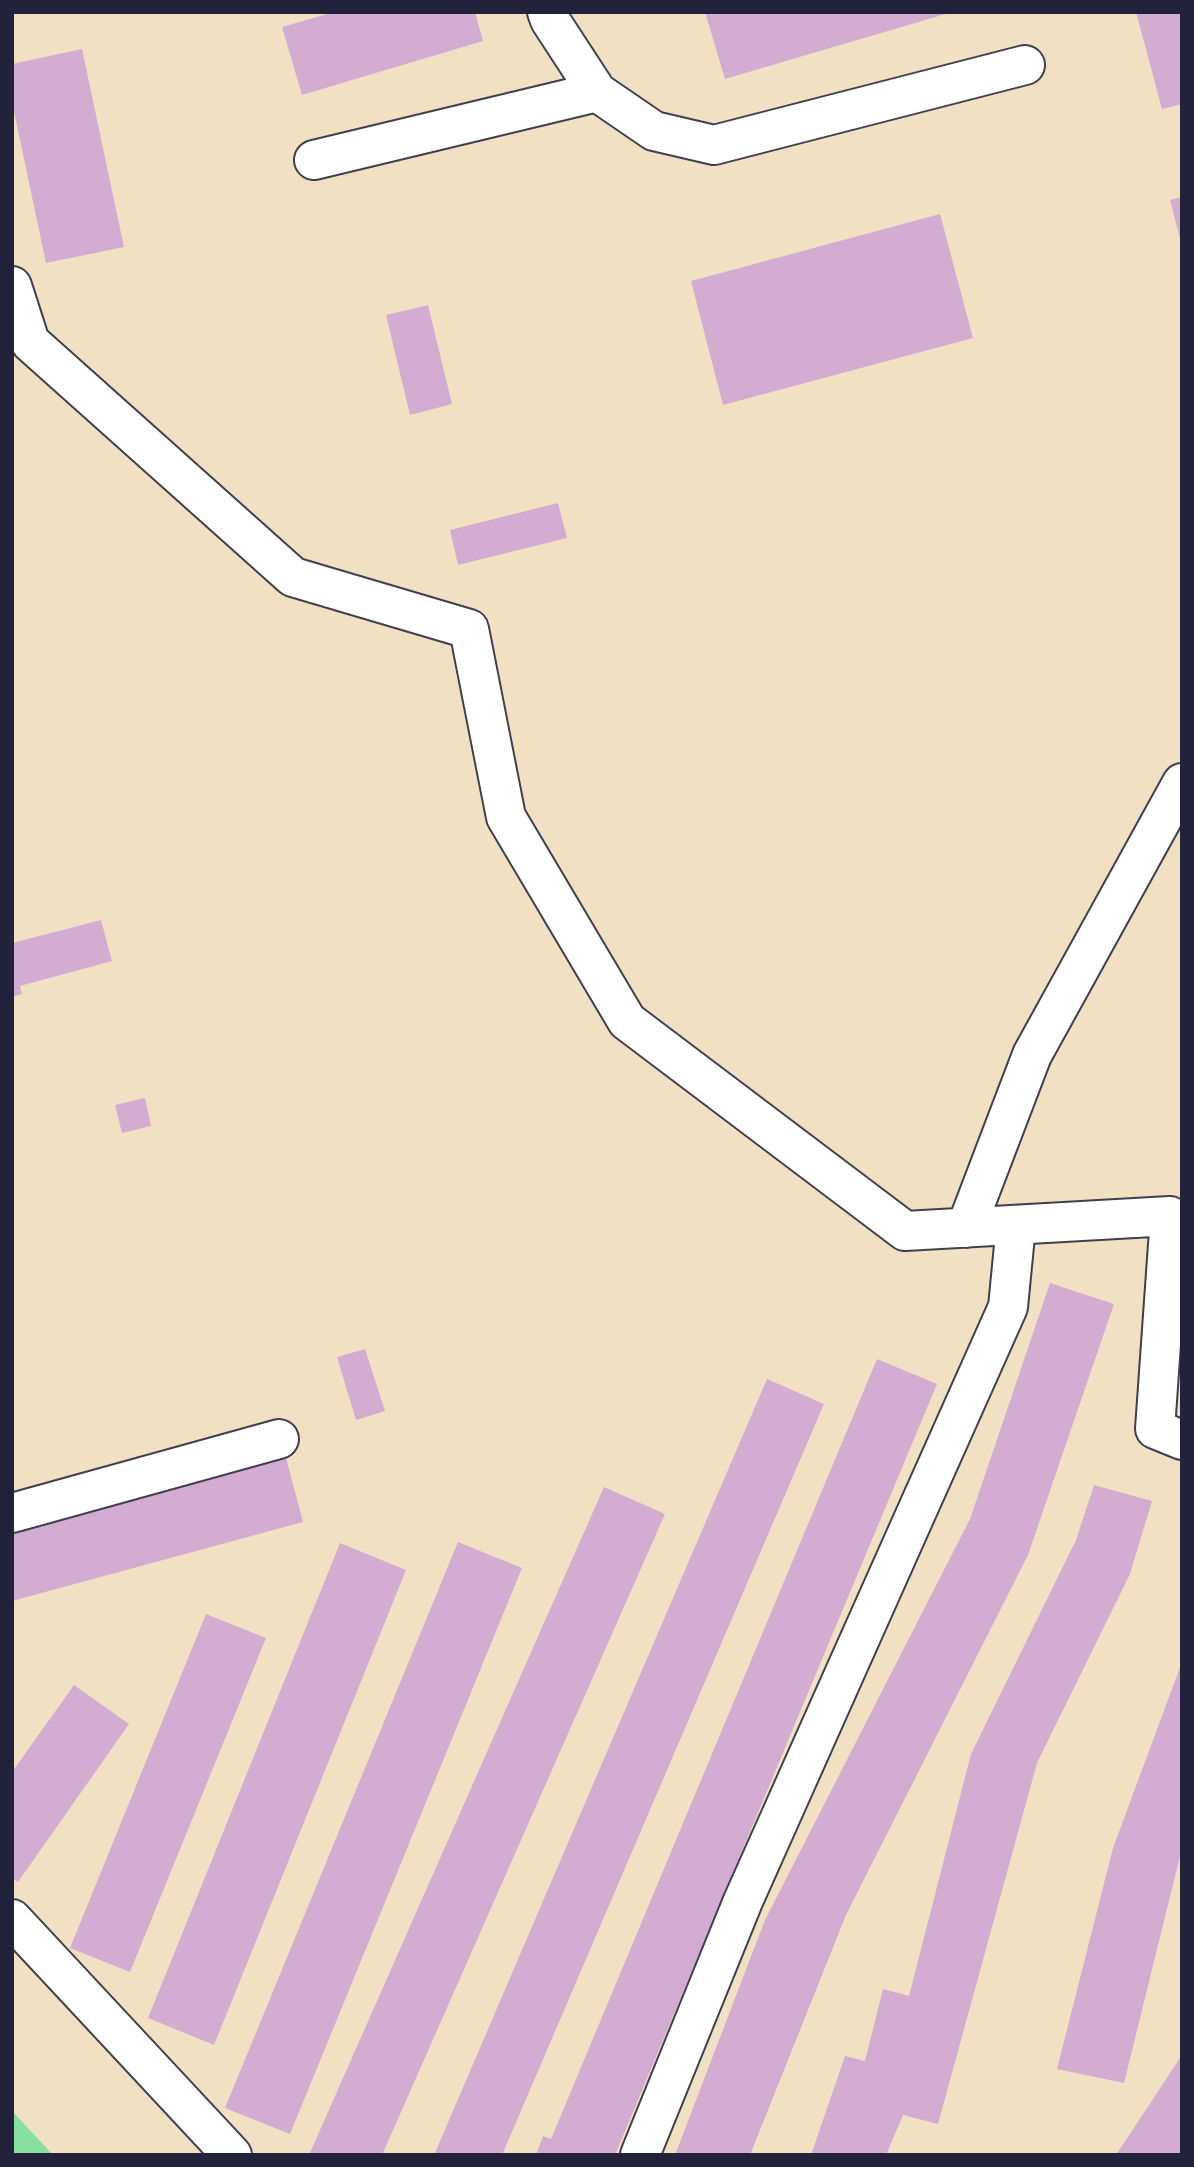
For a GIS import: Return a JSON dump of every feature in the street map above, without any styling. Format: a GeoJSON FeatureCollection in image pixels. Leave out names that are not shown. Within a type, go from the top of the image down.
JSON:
{"type":"FeatureCollection","features":[{"type":"Feature","properties":{"kind":"street"},"geometry":{"type":"LineString","coordinates":[[547,12],[597,92],[654,131],[713,145],[1025,65]]}},
{"type":"Feature","properties":{"kind":"street"},"geometry":{"type":"LineString","coordinates":[[314,160],[597,92]]}},
{"type":"Feature","properties":{"kind":"street"},"geometry":{"type":"LineString","coordinates":[[12,286],[30,342],[293,577],[469,629],[506,817],[627,1021],[905,1231],[1016,1225],[1176,1209],[1155,1429],[1182,1440]]}},
{"type":"Feature","properties":{"kind":"street"},"geometry":{"type":"LineString","coordinates":[[966,1228],[1032,1055],[1182,782]]}},
{"type":"Feature","properties":{"kind":"street"},"geometry":{"type":"LineString","coordinates":[[640,2155],[743,1901],[1008,1307],[1016,1225]]}},
{"type":"Feature","properties":{"kind":"street"},"geometry":{"type":"LineString","coordinates":[[12,1513],[279,1439]]}},
{"type":"Feature","properties":{"kind":"street"},"geometry":{"type":"LineString","coordinates":[[12,1919],[232,2155]]}},
{"type":"Feature","properties":{"kind":"green space"},"geometry":{"type":"Polygon","coordinates":[[[12,2111],[53,2155],[12,2155],[12,2111]]]}},
{"type":"Feature","properties":{"kind":"building"},"geometry":{"type":"Polygon","coordinates":[[[334,12],[475,12],[483,41],[302,95],[282,27],[334,12]]]}},
{"type":"Feature","properties":{"kind":"building"},"geometry":{"type":"Polygon","coordinates":[[[705,12],[949,12],[949,13],[725,79],[705,12]]]}},
{"type":"Feature","properties":{"kind":"building"},"geometry":{"type":"Polygon","coordinates":[[[1136,12],[1182,12],[1182,104],[1162,109],[1136,12]]]}},
{"type":"Feature","properties":{"kind":"building"},"geometry":{"type":"Polygon","coordinates":[[[82,49],[124,247],[46,263],[12,102],[12,64],[82,49]]]}},
{"type":"Feature","properties":{"kind":"building"},"geometry":{"type":"Polygon","coordinates":[[[1182,197],[1182,242],[1181,242],[1170,200],[1182,197]]]}},
{"type":"Feature","properties":{"kind":"building"},"geometry":{"type":"Polygon","coordinates":[[[940,214],[973,338],[723,405],[691,281],[940,214]]]}},
{"type":"Feature","properties":{"kind":"building"},"geometry":{"type":"Polygon","coordinates":[[[428,305],[452,404],[410,415],[386,315],[428,305]]]}},
{"type":"Feature","properties":{"kind":"building"},"geometry":{"type":"Polygon","coordinates":[[[558,503],[567,538],[458,565],[450,530],[558,503]]]}},
{"type":"Feature","properties":{"kind":"building"},"geometry":{"type":"Polygon","coordinates":[[[101,920],[112,961],[20,986],[22,994],[12,997],[12,943],[101,920]]]}},
{"type":"Feature","properties":{"kind":"building"},"geometry":{"type":"Polygon","coordinates":[[[145,1098],[151,1126],[122,1133],[115,1105],[145,1098]]]}},
{"type":"Feature","properties":{"kind":"building"},"geometry":{"type":"Polygon","coordinates":[[[1050,1283],[1114,1304],[1028,1555],[846,1915],[750,2155],[675,2155],[765,1920],[970,1519],[1050,1283]]]}},
{"type":"Feature","properties":{"kind":"building"},"geometry":{"type":"Polygon","coordinates":[[[365,1349],[385,1411],[356,1420],[337,1357],[365,1349]]]}},
{"type":"Feature","properties":{"kind":"building"},"geometry":{"type":"Polygon","coordinates":[[[877,1359],[937,1384],[615,2155],[536,2155],[543,2136],[551,2139],[877,1359]]]}},
{"type":"Feature","properties":{"kind":"building"},"geometry":{"type":"Polygon","coordinates":[[[767,1379],[824,1404],[502,2155],[434,2155],[767,1379]]]}},
{"type":"Feature","properties":{"kind":"building"},"geometry":{"type":"Polygon","coordinates":[[[285,1454],[303,1522],[12,1601],[12,1529],[285,1454]]]}},
{"type":"Feature","properties":{"kind":"building"},"geometry":{"type":"Polygon","coordinates":[[[1094,1485],[1152,1501],[1130,1574],[1037,1763],[938,2124],[903,2115],[886,2155],[811,2155],[845,2056],[865,2061],[883,1989],[909,1996],[971,1754],[1076,1540],[1094,1485]]]}},
{"type":"Feature","properties":{"kind":"building"},"geometry":{"type":"Polygon","coordinates":[[[604,1487],[665,1514],[382,2155],[309,2155],[604,1487]]]}},
{"type":"Feature","properties":{"kind":"building"},"geometry":{"type":"Polygon","coordinates":[[[458,1542],[522,1568],[290,2134],[225,2108],[458,1542]]]}},
{"type":"Feature","properties":{"kind":"building"},"geometry":{"type":"Polygon","coordinates":[[[340,1543],[406,1570],[214,2045],[148,2018],[340,1543]]]}},
{"type":"Feature","properties":{"kind":"building"},"geometry":{"type":"Polygon","coordinates":[[[206,1614],[266,1638],[130,1972],[70,1948],[206,1614]]]}},
{"type":"Feature","properties":{"kind":"building"},"geometry":{"type":"Polygon","coordinates":[[[1182,1662],[1182,1848],[1124,2083],[1057,2069],[1113,1848],[1182,1662]]]}},
{"type":"Feature","properties":{"kind":"building"},"geometry":{"type":"Polygon","coordinates":[[[74,1685],[129,1724],[18,1882],[12,1878],[12,1772],[74,1685]]]}},
{"type":"Feature","properties":{"kind":"building"},"geometry":{"type":"Polygon","coordinates":[[[1182,2055],[1182,2155],[1116,2155],[1182,2055]]]}}]}
